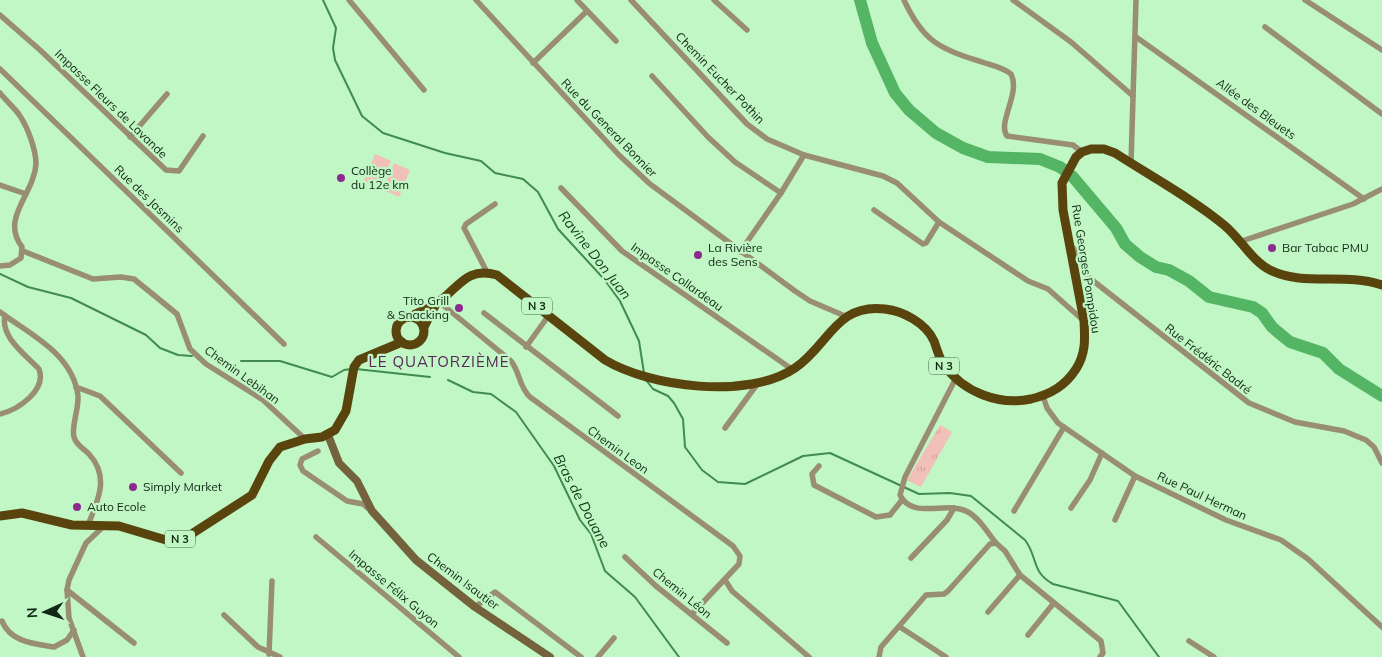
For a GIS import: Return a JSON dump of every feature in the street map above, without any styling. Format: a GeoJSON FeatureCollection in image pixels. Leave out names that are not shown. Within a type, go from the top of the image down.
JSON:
{"type":"FeatureCollection","features":[{"type":"Feature","properties":{"kind":"main road"},"geometry":{"type":"LineString","coordinates":[[1079,154],[1092,149],[1104,149],[1130,163],[1222,223],[1242,241],[1254,258],[1271,270],[1304,279],[1352,278],[1382,285]]}},
{"type":"Feature","properties":{"kind":"main road","name":"Rue Georges Pompidou"},"geometry":{"type":"LineString","coordinates":[[487,272],[497,275],[605,360],[638,376],[704,386],[759,382],[793,370],[804,362],[845,316],[869,308],[885,309],[914,319],[933,338],[942,363],[956,378],[986,397],[1003,401],[1024,401],[1056,390],[1069,380],[1083,358],[1084,321],[1063,210],[1062,183],[1079,154]]}},
{"type":"Feature","properties":{"kind":"main road"},"geometry":{"type":"LineString","coordinates":[[399,339],[400,321],[437,303],[468,276],[487,272]]}},
{"type":"Feature","properties":{"kind":"main road"},"geometry":{"type":"LineString","coordinates":[[399,339],[411,345],[420,341],[424,334],[424,327],[437,303]]}},
{"type":"Feature","properties":{"kind":"main road"},"geometry":{"type":"LineString","coordinates":[[411,316],[419,319],[424,327]]}},
{"type":"Feature","properties":{"kind":"main road"},"geometry":{"type":"LineString","coordinates":[[328,435],[344,418],[352,376],[359,360],[378,352],[399,339]]}},
{"type":"Feature","properties":{"kind":"main road","name":"N 3"},"geometry":{"type":"LineString","coordinates":[[0,516],[22,513],[60,523],[119,526],[166,540],[190,535],[252,495],[269,460],[280,447],[305,439],[328,435]]}},
{"type":"Feature","properties":{"kind":"main road","name":"Chemin Isautier"},"geometry":{"type":"LineString","coordinates":[[328,435],[339,463],[357,481],[372,511],[416,560],[475,607],[550,657]]}},
{"type":"Feature","properties":{"kind":"street"},"geometry":{"type":"LineString","coordinates":[[349,0],[424,90]]}},
{"type":"Feature","properties":{"kind":"street","name":"Rue du General Bonnier"},"geometry":{"type":"LineString","coordinates":[[476,0],[619,155],[650,184],[740,252],[810,301],[845,316]]}},
{"type":"Feature","properties":{"kind":"street"},"geometry":{"type":"LineString","coordinates":[[577,0],[616,41]]}},
{"type":"Feature","properties":{"kind":"street","name":"Chemin Eucher Pothin"},"geometry":{"type":"LineString","coordinates":[[631,0],[747,124],[767,139],[804,155],[897,183],[939,222],[1028,280],[1048,288],[1084,321]]}},
{"type":"Feature","properties":{"kind":"street"},"geometry":{"type":"LineString","coordinates":[[714,0],[746,30]]}},
{"type":"Feature","properties":{"kind":"street"},"geometry":{"type":"LineString","coordinates":[[904,0],[919,29],[940,47],[954,54],[1001,68],[1012,74],[1015,86],[1004,128],[1007,136],[1073,145],[1079,154]]}},
{"type":"Feature","properties":{"kind":"street"},"geometry":{"type":"LineString","coordinates":[[1013,0],[1071,42],[1133,96]]}},
{"type":"Feature","properties":{"kind":"street"},"geometry":{"type":"LineString","coordinates":[[1130,163],[1136,0]]}},
{"type":"Feature","properties":{"kind":"street"},"geometry":{"type":"LineString","coordinates":[[1305,0],[1382,50]]}},
{"type":"Feature","properties":{"kind":"street"},"geometry":{"type":"LineString","coordinates":[[533,63],[587,11]]}},
{"type":"Feature","properties":{"kind":"street","name":"Impasse Fleurs de Lavande"},"geometry":{"type":"LineString","coordinates":[[0,15],[170,172],[179,171],[203,136]]}},
{"type":"Feature","properties":{"kind":"street"},"geometry":{"type":"LineString","coordinates":[[1265,27],[1382,114]]}},
{"type":"Feature","properties":{"kind":"street","name":"Allée des Bleuets"},"geometry":{"type":"LineString","coordinates":[[1136,37],[1364,199]]}},
{"type":"Feature","properties":{"kind":"street","name":"Rue des Jasmins"},"geometry":{"type":"LineString","coordinates":[[0,69],[284,344]]}},
{"type":"Feature","properties":{"kind":"street"},"geometry":{"type":"LineString","coordinates":[[652,76],[708,137],[735,162],[782,193]]}},
{"type":"Feature","properties":{"kind":"street"},"geometry":{"type":"LineString","coordinates":[[0,93],[20,116],[35,159],[32,180],[13,225],[14,236],[23,251],[21,258],[16,262],[0,266]]}},
{"type":"Feature","properties":{"kind":"street"},"geometry":{"type":"LineString","coordinates":[[130,136],[166,94]]}},
{"type":"Feature","properties":{"kind":"street"},"geometry":{"type":"LineString","coordinates":[[740,252],[782,193],[804,155]]}},
{"type":"Feature","properties":{"kind":"street"},"geometry":{"type":"LineString","coordinates":[[0,185],[26,194]]}},
{"type":"Feature","properties":{"kind":"street","name":"Impasse Collardeau"},"geometry":{"type":"LineString","coordinates":[[561,188],[622,252],[793,370]]}},
{"type":"Feature","properties":{"kind":"street"},"geometry":{"type":"LineString","coordinates":[[1242,241],[1364,199],[1382,189]]}},
{"type":"Feature","properties":{"kind":"street"},"geometry":{"type":"LineString","coordinates":[[487,272],[464,228],[495,204]]}},
{"type":"Feature","properties":{"kind":"street"},"geometry":{"type":"LineString","coordinates":[[874,210],[923,244],[926,243],[939,222]]}},
{"type":"Feature","properties":{"kind":"street","name":"Rue Frédéric Badré"},"geometry":{"type":"LineString","coordinates":[[1071,245],[1077,252],[1087,276],[1249,403],[1295,422],[1344,431],[1366,440],[1374,447],[1382,463]]}},
{"type":"Feature","properties":{"kind":"street","name":"Chemin Lebihan"},"geometry":{"type":"LineString","coordinates":[[23,251],[94,279],[121,277],[134,279],[177,314],[190,348],[206,364],[263,400],[305,439]]}},
{"type":"Feature","properties":{"kind":"street","name":"Chemin Leon"},"geometry":{"type":"LineString","coordinates":[[437,303],[511,361],[515,366],[523,391],[530,397],[733,546],[740,556],[739,564],[692,614]]}},
{"type":"Feature","properties":{"kind":"street"},"geometry":{"type":"LineString","coordinates":[[484,313],[618,416]]}},
{"type":"Feature","properties":{"kind":"street"},"geometry":{"type":"LineString","coordinates":[[0,414],[15,408],[37,389],[42,376],[39,369],[4,335],[1,325],[3,314],[55,352],[66,364],[76,387],[78,408],[73,435],[99,468],[102,482],[100,496],[88,525]]}},
{"type":"Feature","properties":{"kind":"street"},"geometry":{"type":"LineString","coordinates":[[526,346],[549,315]]}},
{"type":"Feature","properties":{"kind":"street"},"geometry":{"type":"LineString","coordinates":[[956,378],[905,477],[900,495],[902,500],[916,508],[954,508],[966,510],[973,515],[1005,551],[1020,576],[1101,641],[1103,653],[1100,657]]}},
{"type":"Feature","properties":{"kind":"street"},"geometry":{"type":"LineString","coordinates":[[725,428],[759,382]]}},
{"type":"Feature","properties":{"kind":"street"},"geometry":{"type":"LineString","coordinates":[[76,387],[100,396],[181,473]]}},
{"type":"Feature","properties":{"kind":"street","name":"Rue Paul Herman"},"geometry":{"type":"LineString","coordinates":[[1043,396],[1047,408],[1058,423],[1135,476],[1226,520],[1281,540],[1308,559],[1382,627]]}},
{"type":"Feature","properties":{"kind":"street"},"geometry":{"type":"LineString","coordinates":[[1014,511],[1064,427]]}},
{"type":"Feature","properties":{"kind":"street","name":"Chemin Isautier"},"geometry":{"type":"LineString","coordinates":[[318,451],[302,459],[300,465],[303,470],[347,501],[363,504],[372,511]]}},
{"type":"Feature","properties":{"kind":"street"},"geometry":{"type":"LineString","coordinates":[[1071,508],[1090,480],[1102,453]]}},
{"type":"Feature","properties":{"kind":"street"},"geometry":{"type":"LineString","coordinates":[[819,466],[812,474],[814,485],[876,517],[890,515],[902,500]]}},
{"type":"Feature","properties":{"kind":"street"},"geometry":{"type":"LineString","coordinates":[[1115,520],[1135,476]]}},
{"type":"Feature","properties":{"kind":"street"},"geometry":{"type":"LineString","coordinates":[[911,558],[947,520],[954,508]]}},
{"type":"Feature","properties":{"kind":"street"},"geometry":{"type":"LineString","coordinates":[[84,657],[69,618],[67,590],[69,580],[86,543],[104,526]]}},
{"type":"Feature","properties":{"kind":"street","name":"Impasse Félix Guyon"},"geometry":{"type":"LineString","coordinates":[[316,537],[459,657]]}},
{"type":"Feature","properties":{"kind":"street"},"geometry":{"type":"LineString","coordinates":[[879,657],[882,647],[926,595],[944,594],[988,545],[996,543]]}},
{"type":"Feature","properties":{"kind":"street","name":"Chemin Léon"},"geometry":{"type":"LineString","coordinates":[[626,557],[656,586],[727,643]]}},
{"type":"Feature","properties":{"kind":"street"},"geometry":{"type":"LineString","coordinates":[[988,612],[1020,576]]}},
{"type":"Feature","properties":{"kind":"street"},"geometry":{"type":"LineString","coordinates":[[726,580],[732,591],[809,657]]}},
{"type":"Feature","properties":{"kind":"street"},"geometry":{"type":"LineString","coordinates":[[269,654],[272,581]]}},
{"type":"Feature","properties":{"kind":"street"},"geometry":{"type":"LineString","coordinates":[[67,590],[134,643]]}},
{"type":"Feature","properties":{"kind":"street"},"geometry":{"type":"LineString","coordinates":[[475,607],[495,592],[582,657]]}},
{"type":"Feature","properties":{"kind":"street"},"geometry":{"type":"LineString","coordinates":[[1028,635],[1053,604]]}},
{"type":"Feature","properties":{"kind":"street"},"geometry":{"type":"LineString","coordinates":[[224,615],[258,647],[269,654],[280,657]]}},
{"type":"Feature","properties":{"kind":"street"},"geometry":{"type":"LineString","coordinates":[[2,621],[8,633],[15,637],[54,647],[67,640],[74,630]]}},
{"type":"Feature","properties":{"kind":"street"},"geometry":{"type":"LineString","coordinates":[[900,626],[946,657]]}},
{"type":"Feature","properties":{"kind":"street"},"geometry":{"type":"LineString","coordinates":[[598,657],[614,638]]}},
{"type":"Feature","properties":{"kind":"street"},"geometry":{"type":"LineString","coordinates":[[1189,641],[1214,657]]}},
{"type":"Feature","properties":{"kind":"green space"},"geometry":{"type":"Polygon","coordinates":[[[375,154],[391,161],[379,188],[364,181],[375,154]]]}},
{"type":"Feature","properties":{"kind":"green space"},"geometry":{"type":"Polygon","coordinates":[[[394,163],[410,170],[399,197],[383,190],[394,163]]]}},
{"type":"Feature","properties":{"kind":"green space"},"geometry":{"type":"Polygon","coordinates":[[[940,425],[952,432],[921,487],[907,480],[940,425]]]}},
{"type":"Feature","properties":{"kind":"waterway","name":"Ravine Don Juan"},"geometry":{"type":"LineString","coordinates":[[323,0],[336,28],[333,48],[335,60],[362,116],[383,133],[445,153],[481,161],[495,173],[523,179],[538,192],[558,229],[604,279],[620,301],[639,341],[644,373]]}},
{"type":"Feature","properties":{"kind":"waterway"},"geometry":{"type":"LineString","coordinates":[[860,0],[872,43],[895,93],[909,110],[936,133],[963,148],[988,157],[1040,159],[1060,167],[1073,177],[1116,228],[1125,244],[1140,257],[1156,267],[1169,270],[1189,281],[1209,297],[1253,307],[1262,313],[1272,327],[1290,342],[1323,353],[1339,369],[1382,396]]}},
{"type":"Feature","properties":{"kind":"waterway","name":"Bras de Douane"},"geometry":{"type":"LineString","coordinates":[[0,274],[28,287],[71,298],[146,335],[160,348],[178,355],[192,356]]}},
{"type":"Feature","properties":{"kind":"waterway","name":"Bras de Douane"},"geometry":{"type":"LineString","coordinates":[[241,361],[280,361],[332,377],[344,370],[351,369]]}},
{"type":"Feature","properties":{"kind":"waterway","name":"Bras de Douane"},"geometry":{"type":"LineString","coordinates":[[356,369],[430,377]]}},
{"type":"Feature","properties":{"kind":"waterway","name":"Bras de Douane"},"geometry":{"type":"LineString","coordinates":[[448,380],[473,392],[491,394],[516,412],[554,466],[580,520],[591,534],[605,571],[635,597],[679,657]]}},
{"type":"Feature","properties":{"kind":"waterway","name":"Ravine Don Juan"},"geometry":{"type":"LineString","coordinates":[[646,380],[653,389],[668,396],[674,403],[683,419],[685,447],[702,470],[718,482],[745,484],[803,456],[830,453],[919,494],[950,493],[971,496],[1025,540],[1038,569],[1046,579],[1053,584],[1118,601],[1159,657]]}},
{"type":"Feature","properties":{"kind":"place","name":"Collège du 12e km"},"geometry":{"type":"Point","coordinates":[341,178]}},
{"type":"Feature","properties":{"kind":"place","name":"Bar Tabac PMU"},"geometry":{"type":"Point","coordinates":[1272,248]}},
{"type":"Feature","properties":{"kind":"place","name":"La Rivière des Sens"},"geometry":{"type":"Point","coordinates":[698,255]}},
{"type":"Feature","properties":{"kind":"place","name":"Tito Grill & Snacking"},"geometry":{"type":"Point","coordinates":[459,308]}},
{"type":"Feature","properties":{"kind":"place","name":"Simply Market"},"geometry":{"type":"Point","coordinates":[133,487]}},
{"type":"Feature","properties":{"kind":"place","name":"Auto Ecole"},"geometry":{"type":"Point","coordinates":[77,507]}},
{"type":"Feature","properties":{"kind":"district","name":"LE QUATORZIÈME"},"geometry":{"type":"Point","coordinates":[439,362]}}]}
